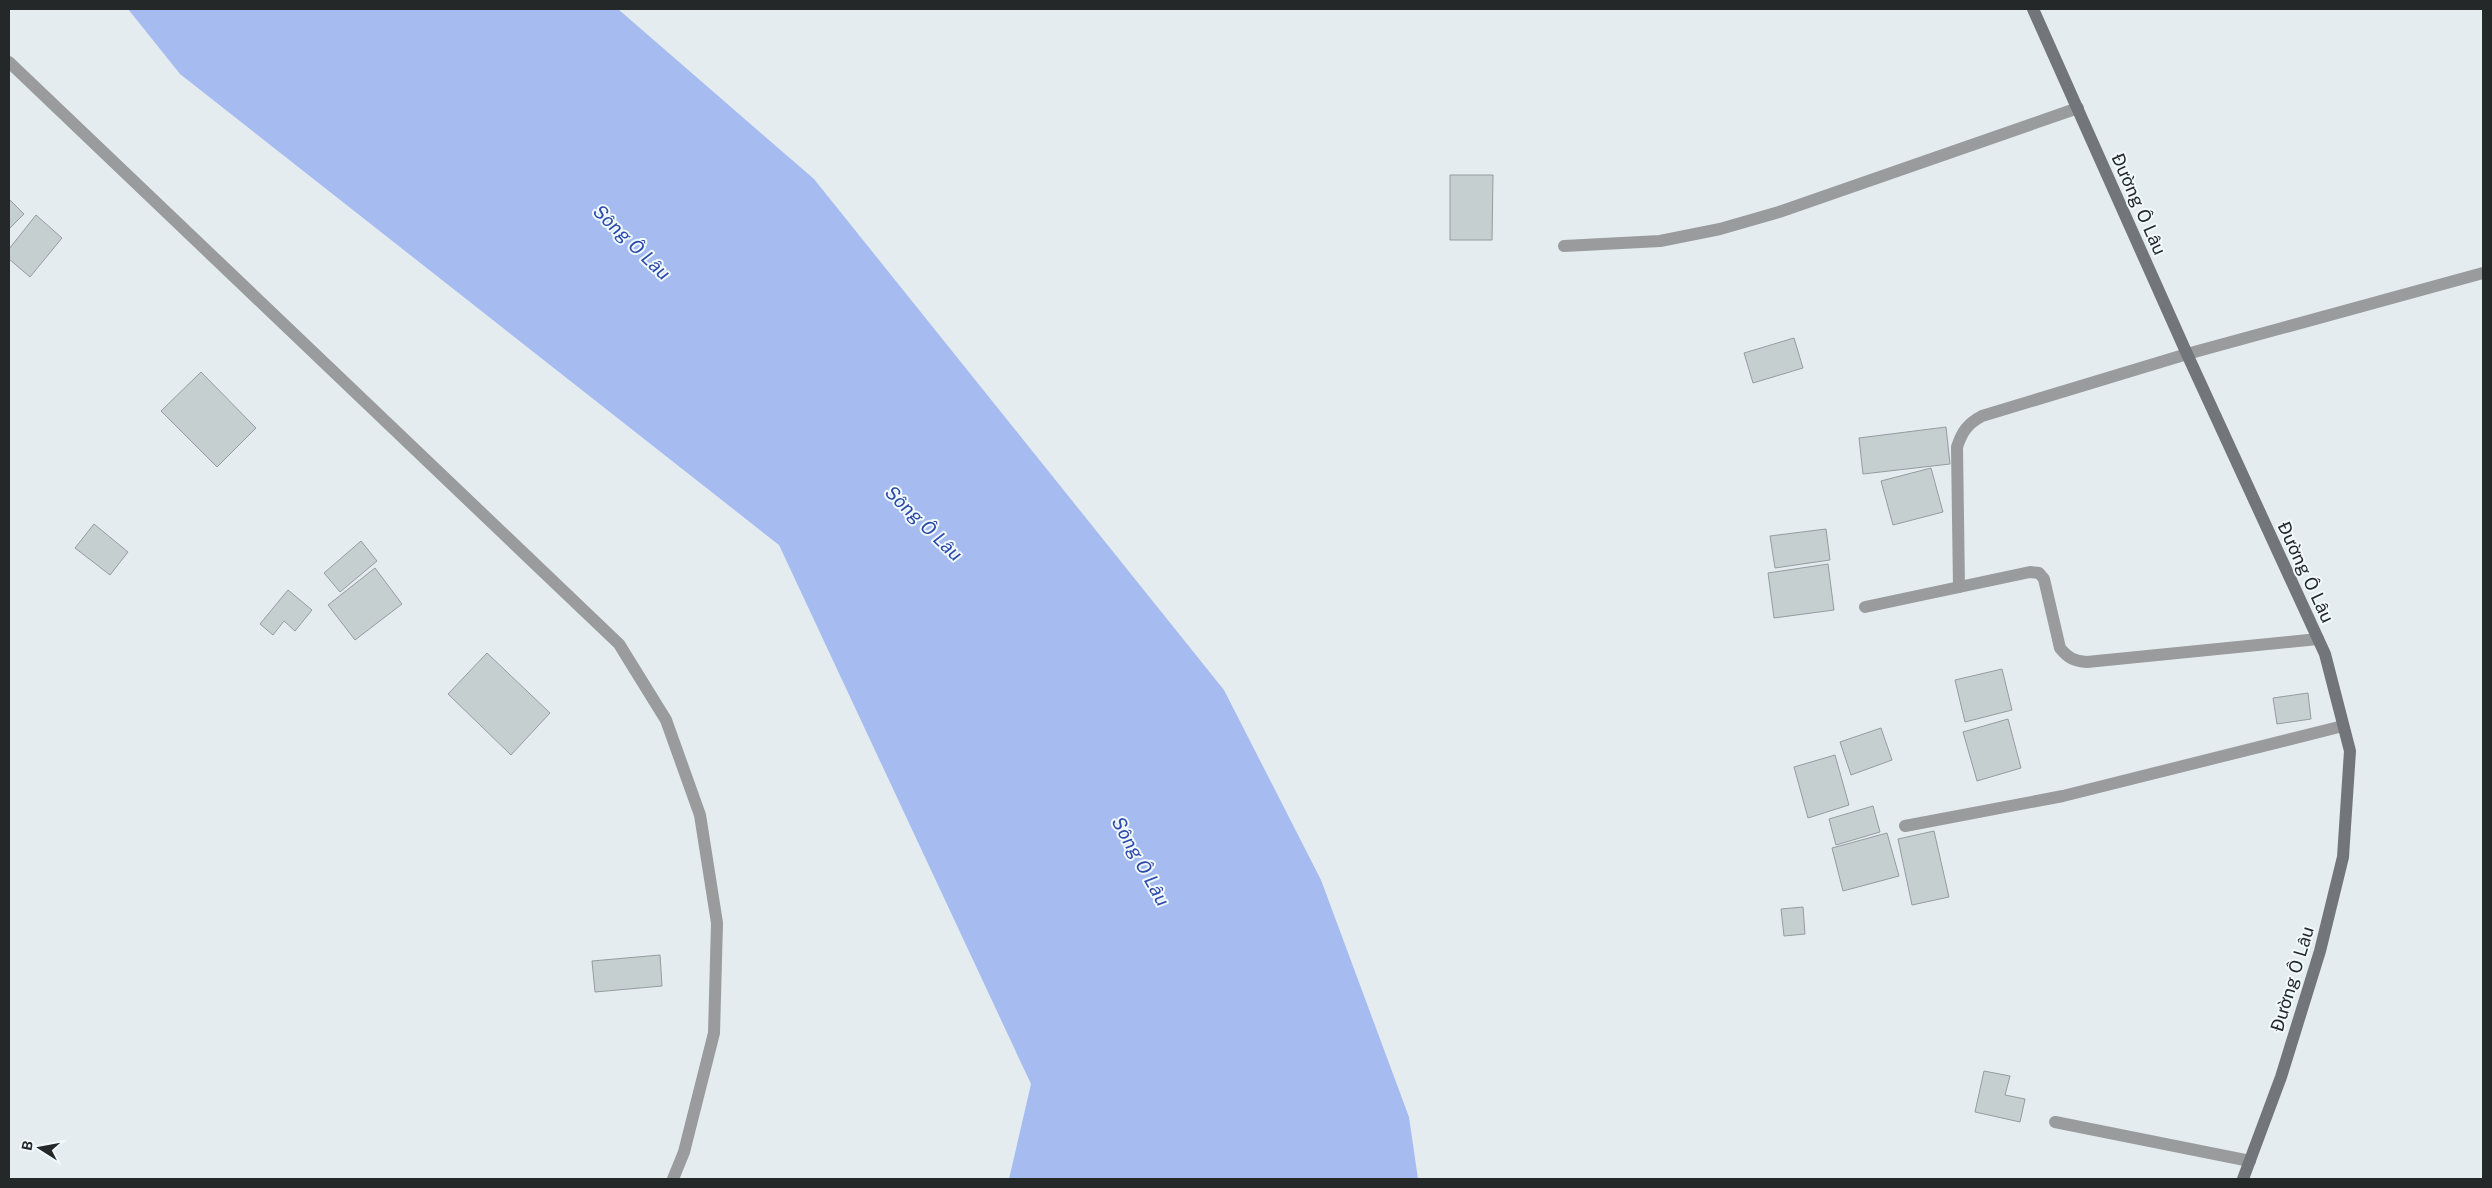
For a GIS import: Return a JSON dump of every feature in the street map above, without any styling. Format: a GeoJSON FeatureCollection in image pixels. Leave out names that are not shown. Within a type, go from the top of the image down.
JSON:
{"type":"FeatureCollection","features":[{"type":"Feature","properties":{"kind":"main road","name":"Đường Ô Lâu"},"geometry":{"type":"LineString","coordinates":[[2034,9],[2187,354],[2325,654],[2350,751],[2343,857],[2320,950],[2281,1077],[2243,1179]]}},
{"type":"Feature","properties":{"kind":"street"},"geometry":{"type":"LineString","coordinates":[[9,62],[619,644],[666,720],[700,815],[717,923],[714,1033],[684,1152],[673,1179]]}},
{"type":"Feature","properties":{"kind":"street"},"geometry":{"type":"LineString","coordinates":[[1564,246],[1660,241],[1720,229],[1779,212],[2078,108]]}},
{"type":"Feature","properties":{"kind":"street"},"geometry":{"type":"LineString","coordinates":[[1959,587],[1957,447],[1961,433],[1970,423],[1982,416],[2187,354],[2483,273]]}},
{"type":"Feature","properties":{"kind":"street"},"geometry":{"type":"LineString","coordinates":[[1866,606],[2030,572],[2039,573],[2044,579],[2060,648],[2067,657],[2075,661],[2087,662],[2318,639]]}},
{"type":"Feature","properties":{"kind":"street"},"geometry":{"type":"LineString","coordinates":[[1906,826],[2063,796],[2343,726]]}},
{"type":"Feature","properties":{"kind":"street"},"geometry":{"type":"LineString","coordinates":[[2055,1122],[2250,1161]]}},
{"type":"Feature","properties":{"kind":"water","name":"Sông Ô Lâu"},"geometry":{"type":"Polygon","coordinates":[[[128,9],[618,9],[814,179],[1224,690],[1321,880],[1409,1117],[1418,1179],[1009,1179],[1031,1084],[779,545],[180,74],[128,9]]]}},
{"type":"Feature","properties":{"kind":"building"},"geometry":{"type":"Polygon","coordinates":[[[1450,175],[1493,175],[1492,240],[1450,240],[1450,175]]]}},
{"type":"Feature","properties":{"kind":"building"},"geometry":{"type":"Polygon","coordinates":[[[9,199],[24,214],[9,229],[9,199]]]}},
{"type":"Feature","properties":{"kind":"building"},"geometry":{"type":"Polygon","coordinates":[[[36,215],[62,238],[30,277],[9,259],[9,249],[36,215]]]}},
{"type":"Feature","properties":{"kind":"building"},"geometry":{"type":"Polygon","coordinates":[[[1794,338],[1803,368],[1753,383],[1744,353],[1794,338]]]}},
{"type":"Feature","properties":{"kind":"building"},"geometry":{"type":"Polygon","coordinates":[[[201,372],[256,428],[217,467],[161,411],[201,372]]]}},
{"type":"Feature","properties":{"kind":"building"},"geometry":{"type":"Polygon","coordinates":[[[1946,427],[1950,464],[1863,474],[1859,438],[1946,427]]]}},
{"type":"Feature","properties":{"kind":"building"},"geometry":{"type":"Polygon","coordinates":[[[1931,468],[1943,512],[1893,525],[1881,481],[1931,468]]]}},
{"type":"Feature","properties":{"kind":"building"},"geometry":{"type":"Polygon","coordinates":[[[94,524],[128,552],[110,575],[75,548],[94,524]]]}},
{"type":"Feature","properties":{"kind":"building"},"geometry":{"type":"Polygon","coordinates":[[[1826,529],[1830,560],[1775,568],[1770,536],[1826,529]]]}},
{"type":"Feature","properties":{"kind":"building"},"geometry":{"type":"Polygon","coordinates":[[[361,541],[377,561],[340,592],[324,573],[361,541]]]}},
{"type":"Feature","properties":{"kind":"building"},"geometry":{"type":"Polygon","coordinates":[[[1828,564],[1834,610],[1774,618],[1768,573],[1828,564]]]}},
{"type":"Feature","properties":{"kind":"building"},"geometry":{"type":"Polygon","coordinates":[[[375,568],[402,604],[355,640],[328,605],[375,568]]]}},
{"type":"Feature","properties":{"kind":"building"},"geometry":{"type":"Polygon","coordinates":[[[288,590],[312,610],[295,631],[284,621],[273,635],[260,624],[288,590]]]}},
{"type":"Feature","properties":{"kind":"building"},"geometry":{"type":"Polygon","coordinates":[[[487,653],[550,713],[511,755],[448,694],[487,653]]]}},
{"type":"Feature","properties":{"kind":"building"},"geometry":{"type":"Polygon","coordinates":[[[2002,669],[2012,710],[1965,722],[1955,680],[2002,669]]]}},
{"type":"Feature","properties":{"kind":"building"},"geometry":{"type":"Polygon","coordinates":[[[2308,693],[2311,719],[2277,724],[2273,698],[2308,693]]]}},
{"type":"Feature","properties":{"kind":"building"},"geometry":{"type":"Polygon","coordinates":[[[2008,719],[2021,768],[1977,781],[1963,732],[2008,719]]]}},
{"type":"Feature","properties":{"kind":"building"},"geometry":{"type":"Polygon","coordinates":[[[1881,728],[1892,760],[1851,775],[1840,742],[1881,728]]]}},
{"type":"Feature","properties":{"kind":"building"},"geometry":{"type":"Polygon","coordinates":[[[1835,755],[1849,805],[1808,818],[1794,767],[1835,755]]]}},
{"type":"Feature","properties":{"kind":"building"},"geometry":{"type":"Polygon","coordinates":[[[1873,806],[1880,832],[1836,845],[1829,819],[1873,806]]]}},
{"type":"Feature","properties":{"kind":"building"},"geometry":{"type":"Polygon","coordinates":[[[1934,831],[1949,897],[1912,905],[1898,839],[1934,831]]]}},
{"type":"Feature","properties":{"kind":"building"},"geometry":{"type":"Polygon","coordinates":[[[1887,833],[1899,876],[1843,891],[1832,848],[1887,833]]]}},
{"type":"Feature","properties":{"kind":"building"},"geometry":{"type":"Polygon","coordinates":[[[1803,907],[1805,934],[1784,936],[1781,909],[1803,907]]]}},
{"type":"Feature","properties":{"kind":"building"},"geometry":{"type":"Polygon","coordinates":[[[660,955],[662,986],[595,992],[592,961],[660,955]]]}},
{"type":"Feature","properties":{"kind":"building"},"geometry":{"type":"Polygon","coordinates":[[[1984,1071],[2010,1076],[2005,1095],[2025,1099],[2020,1122],[1975,1112],[1984,1071]]]}}]}
